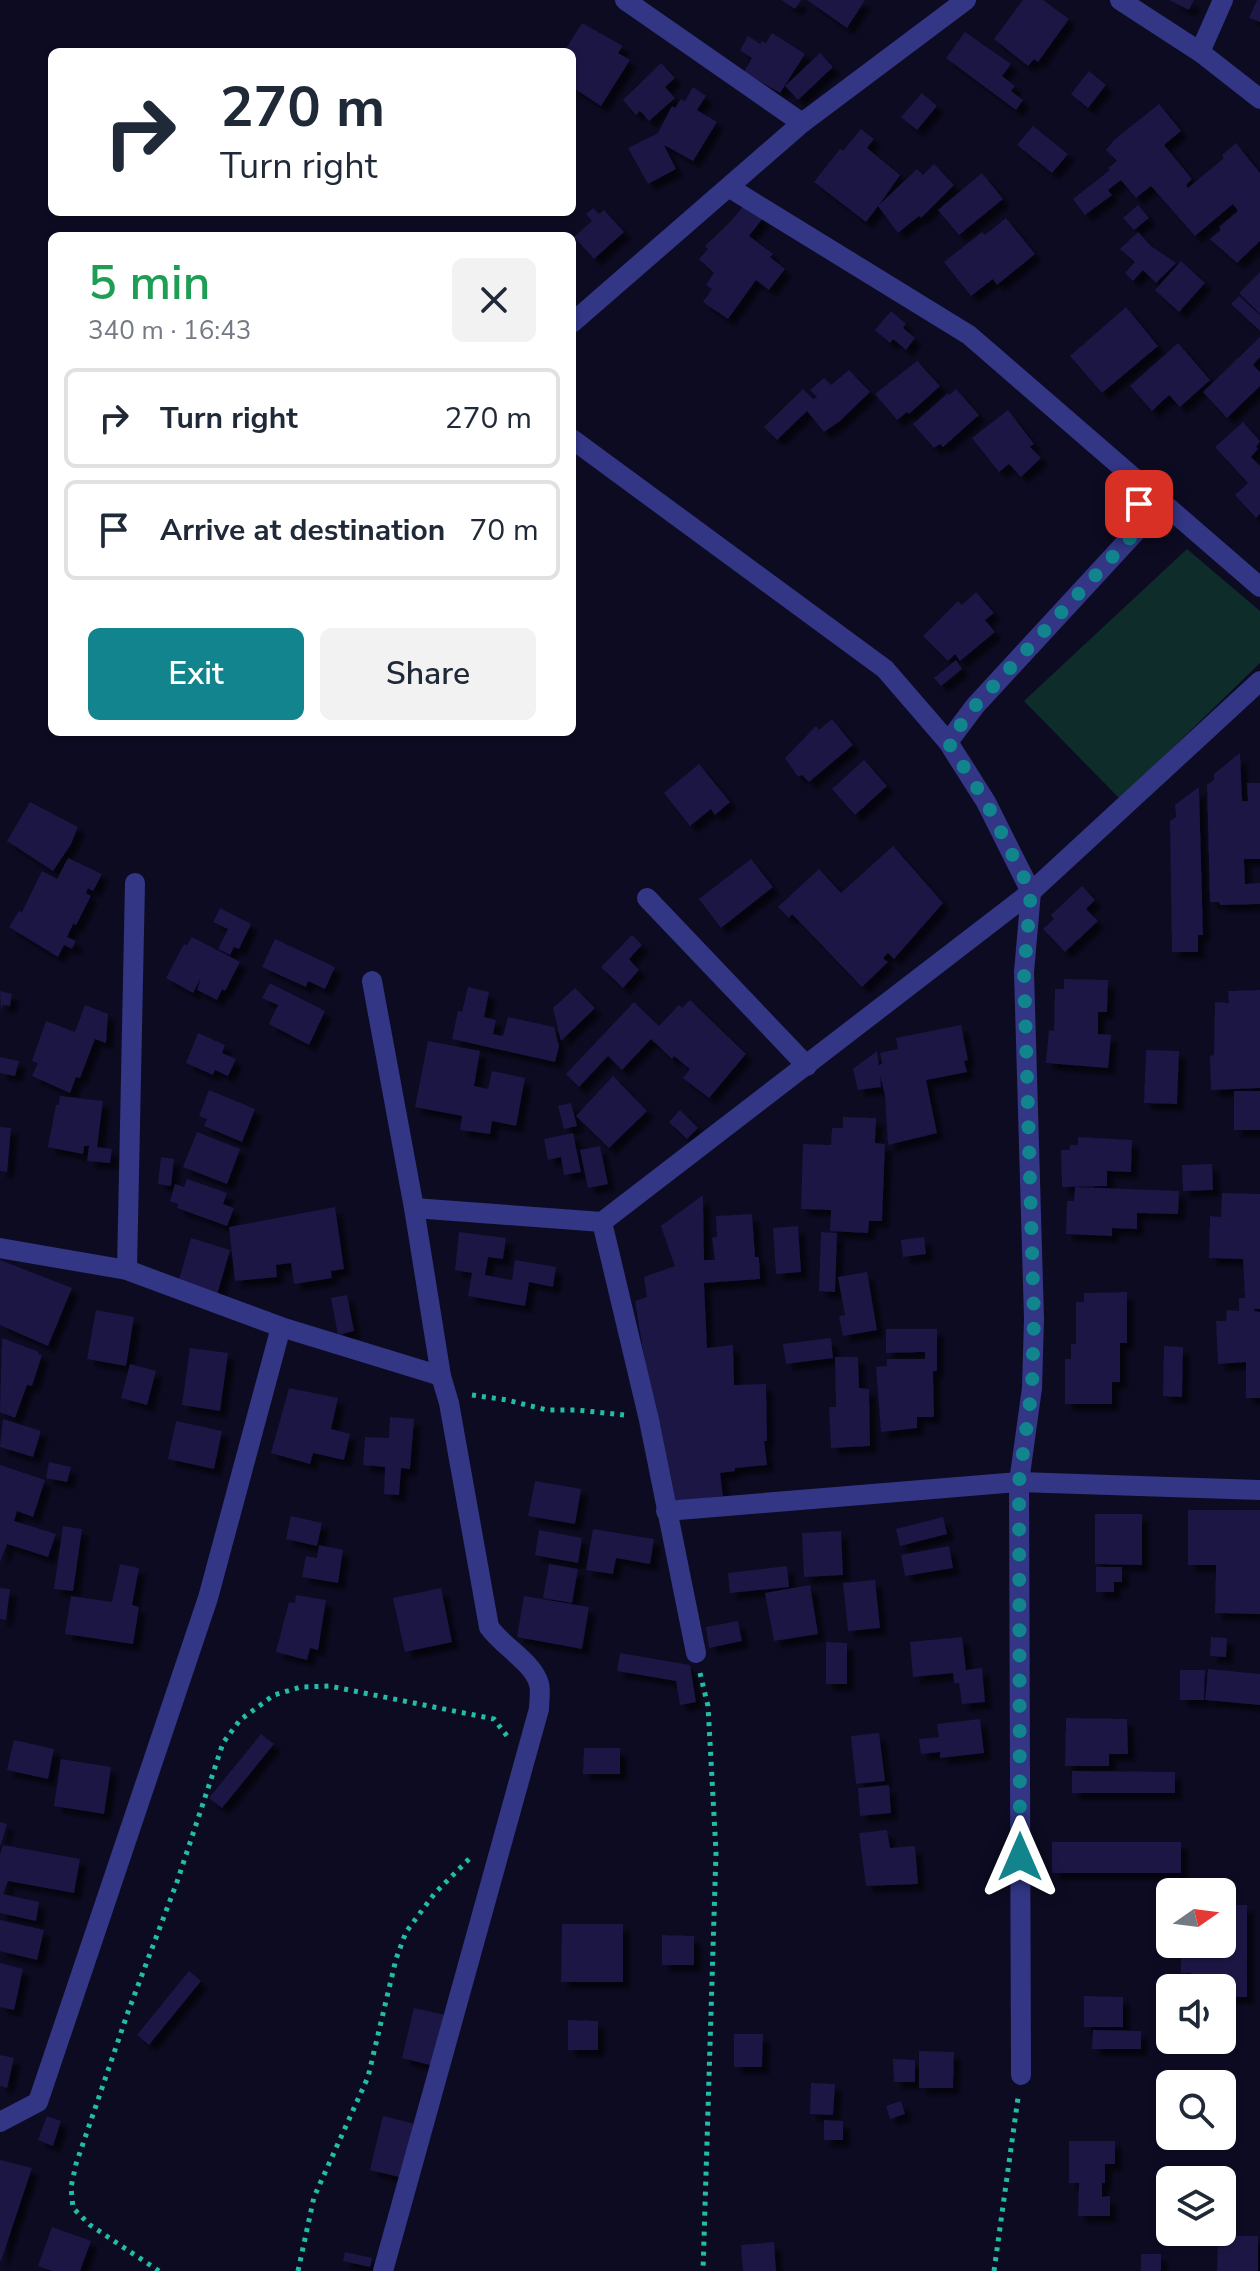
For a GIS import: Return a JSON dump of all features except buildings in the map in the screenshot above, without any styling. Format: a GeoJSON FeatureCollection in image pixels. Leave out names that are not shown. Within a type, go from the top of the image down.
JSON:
{"type":"FeatureCollection","features":[{"type":"Feature","properties":{"kind":"street"},"geometry":{"type":"LineString","coordinates":[[625,0],[802,123]]}},
{"type":"Feature","properties":{"kind":"street"},"geometry":{"type":"LineString","coordinates":[[576,320],[802,123],[966,0]]}},
{"type":"Feature","properties":{"kind":"street"},"geometry":{"type":"LineString","coordinates":[[1120,0],[1200,52],[1260,99]]}},
{"type":"Feature","properties":{"kind":"street"},"geometry":{"type":"LineString","coordinates":[[1200,52],[1223,0]]}},
{"type":"Feature","properties":{"kind":"street"},"geometry":{"type":"LineString","coordinates":[[730,188],[969,335],[1260,587]]}},
{"type":"Feature","properties":{"kind":"street"},"geometry":{"type":"LineString","coordinates":[[576,442],[885,669],[948,742],[986,802],[1031,892],[1024,972],[1033,1360],[1019,1482],[1021,2075]]}},
{"type":"Feature","properties":{"kind":"street"},"geometry":{"type":"LineString","coordinates":[[948,742],[975,706],[1141,526],[1137,481]]}},
{"type":"Feature","properties":{"kind":"street"},"geometry":{"type":"LineString","coordinates":[[414,1208],[602,1222],[1031,892],[1260,681]]}},
{"type":"Feature","properties":{"kind":"street"},"geometry":{"type":"LineString","coordinates":[[127,1270],[135,883]]}},
{"type":"Feature","properties":{"kind":"street"},"geometry":{"type":"LineString","coordinates":[[647,898],[807,1066]]}},
{"type":"Feature","properties":{"kind":"street"},"geometry":{"type":"LineString","coordinates":[[372,981],[441,1376],[449,1403],[489,1627],[499,1642],[526,1662],[540,1684],[539,1709],[383,2271]]}},
{"type":"Feature","properties":{"kind":"street"},"geometry":{"type":"LineString","coordinates":[[602,1222],[649,1420],[696,1653]]}},
{"type":"Feature","properties":{"kind":"street"},"geometry":{"type":"LineString","coordinates":[[0,1248],[127,1270],[281,1327],[441,1376]]}},
{"type":"Feature","properties":{"kind":"street"},"geometry":{"type":"LineString","coordinates":[[0,2122],[38,2102],[208,1598],[281,1327]]}},
{"type":"Feature","properties":{"kind":"street"},"geometry":{"type":"LineString","coordinates":[[666,1511],[1019,1482],[1260,1490]]}},
{"type":"Feature","properties":{"kind":"path"},"geometry":{"type":"LineString","coordinates":[[449,1403],[464,1394],[547,1410],[631,1415],[649,1420]]}},
{"type":"Feature","properties":{"kind":"path"},"geometry":{"type":"LineString","coordinates":[[696,1653],[708,1706],[716,1852],[703,2271]]}},
{"type":"Feature","properties":{"kind":"path"},"geometry":{"type":"LineString","coordinates":[[159,2271],[90,2225],[73,2208],[71,2187],[123,2026],[177,1882],[223,1743],[240,1720],[274,1695],[301,1687],[329,1686],[494,1719],[510,1739]]}},
{"type":"Feature","properties":{"kind":"path"},"geometry":{"type":"LineString","coordinates":[[298,2271],[314,2197],[368,2077],[396,1959],[406,1932],[435,1893],[476,1852]]}},
{"type":"Feature","properties":{"kind":"path"},"geometry":{"type":"LineString","coordinates":[[994,2271],[1021,2075]]}},
{"type":"Feature","properties":{"kind":"green space"},"geometry":{"type":"Polygon","coordinates":[[[1187,549],[1260,611],[1260,663],[1120,799],[1024,701],[1187,549]]]}},
{"type":"Feature","properties":{"kind":"route"},"geometry":{"type":"LineString","coordinates":[[1020,1857],[1019,1482],[1032,1388],[1034,1319],[1024,972],[1031,892],[986,802],[948,742],[975,706],[1141,526],[1139,504]]}}]}
